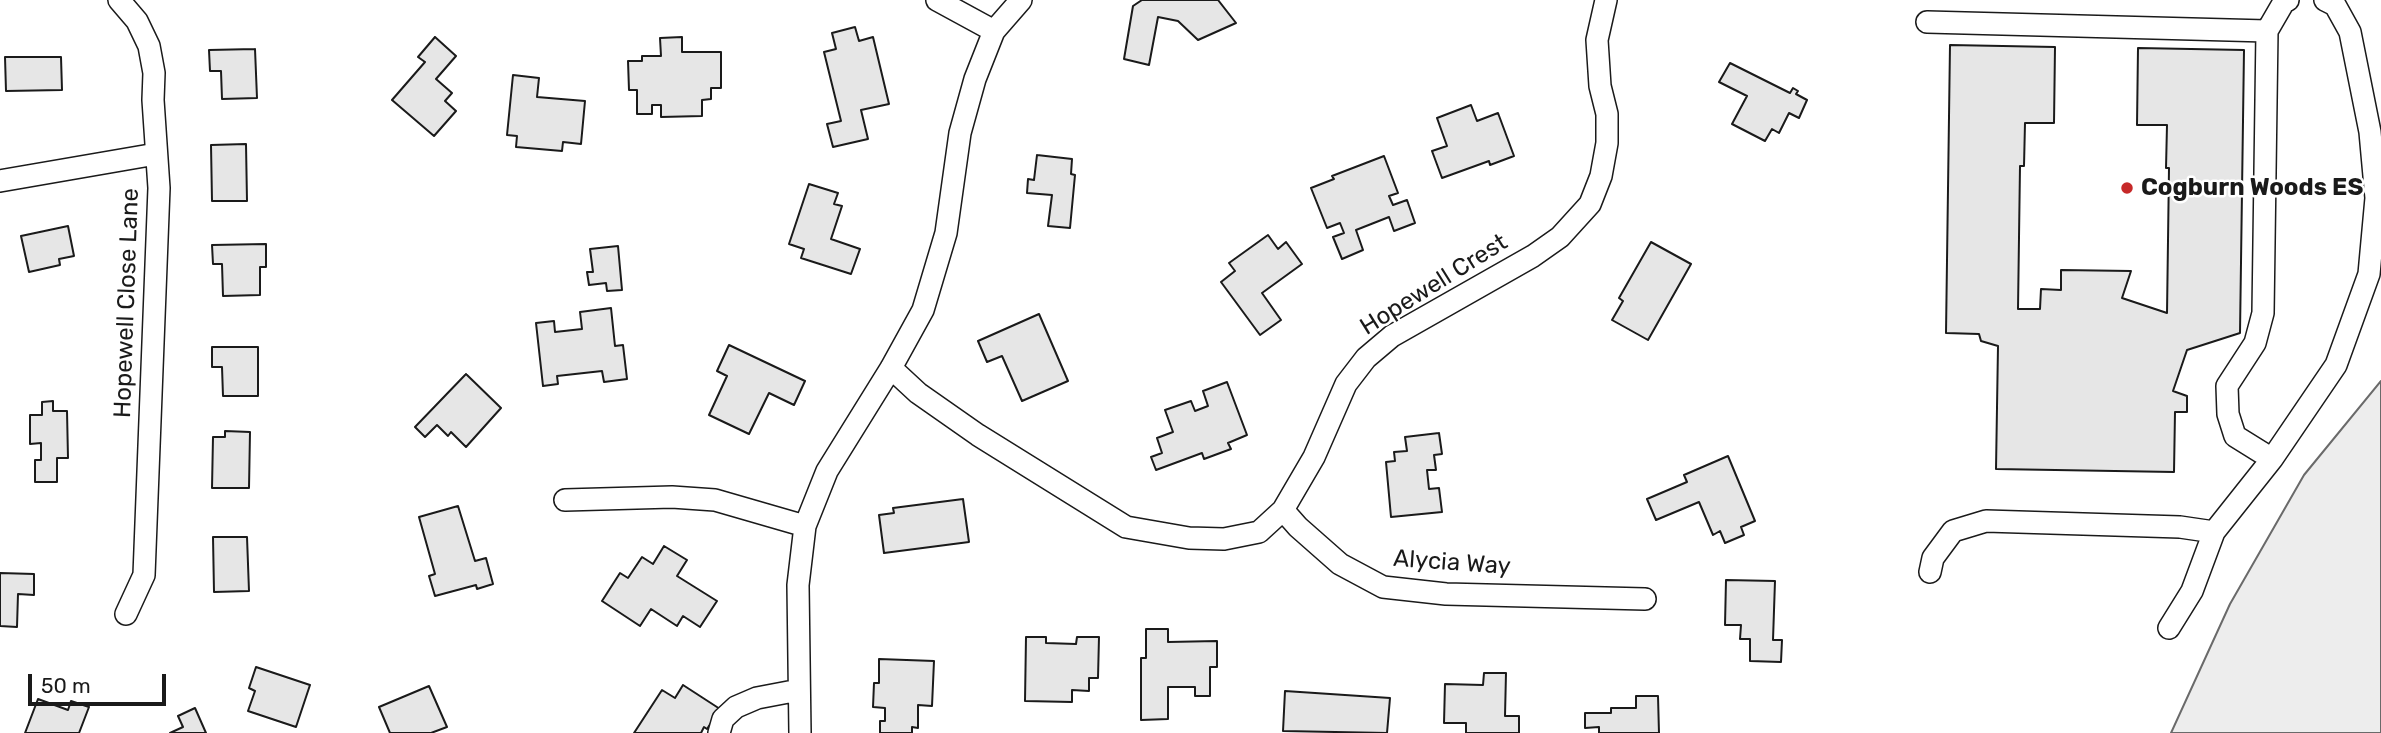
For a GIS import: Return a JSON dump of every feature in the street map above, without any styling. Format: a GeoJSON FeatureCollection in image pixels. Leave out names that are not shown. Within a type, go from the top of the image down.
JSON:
{"type":"FeatureCollection","features":[{"type":"Feature","properties":{"kind":"street","name":"Hopewell Close Lane"},"geometry":{"type":"LineString","coordinates":[[119,0],[137,22],[149,46],[154,73],[159,188],[144,575],[126,614]]}},
{"type":"Feature","properties":{"kind":"street"},"geometry":{"type":"LineString","coordinates":[[937,0],[994,31]]}},
{"type":"Feature","properties":{"kind":"street"},"geometry":{"type":"LineString","coordinates":[[800,733],[798,585],[805,526],[827,471],[891,368],[923,310],[946,233],[960,132],[975,79],[994,31],[1021,0]]}},
{"type":"Feature","properties":{"kind":"street","name":"Hopewell Crest"},"geometry":{"type":"LineString","coordinates":[[891,368],[918,393],[978,435],[1126,527],[1189,538],[1224,538],[1259,532],[1283,510],[1314,457],[1346,384],[1366,358],[1402,330],[1533,256],[1560,237],[1590,204],[1601,176],[1607,143],[1607,114],[1600,86],[1597,40],[1606,0]]}},
{"type":"Feature","properties":{"kind":"street"},"geometry":{"type":"LineString","coordinates":[[2272,458],[2235,436],[2228,414],[2227,386],[2255,343],[2263,313],[2267,31],[2285,0],[2288,0]]}},
{"type":"Feature","properties":{"kind":"street"},"geometry":{"type":"LineString","coordinates":[[2169,628],[2192,591],[2214,532],[2272,458],[2336,365],[2371,300],[2375,276],[2376,198],[2370,132],[2350,32],[2335,5],[2325,0]]}},
{"type":"Feature","properties":{"kind":"street"},"geometry":{"type":"LineString","coordinates":[[1927,22],[2267,31]]}},
{"type":"Feature","properties":{"kind":"street"},"geometry":{"type":"LineString","coordinates":[[0,181],[156,154]]}},
{"type":"Feature","properties":{"kind":"street"},"geometry":{"type":"LineString","coordinates":[[565,500],[672,497],[715,500],[805,526]]}},
{"type":"Feature","properties":{"kind":"street","name":"Alycia Way"},"geometry":{"type":"LineString","coordinates":[[1283,510],[1340,564],[1383,587],[1446,594],[1646,599]]}},
{"type":"Feature","properties":{"kind":"street"},"geometry":{"type":"LineString","coordinates":[[1930,572],[1933,558],[1953,531],[1986,522],[2180,527],[2214,532]]}},
{"type":"Feature","properties":{"kind":"street"},"geometry":{"type":"LineString","coordinates":[[719,733],[723,719],[736,707],[757,698],[799,690]]}},
{"type":"Feature","properties":{"kind":"shaded area"},"geometry":{"type":"Polygon","coordinates":[[[2381,381],[2381,733],[2171,733],[2230,604],[2304,475],[2381,381]]]}},
{"type":"Feature","properties":{"kind":"building"},"geometry":{"type":"Polygon","coordinates":[[[1142,0],[1218,0],[1236,23],[1198,40],[1178,21],[1158,17],[1149,65],[1124,59],[1133,6],[1142,0]]]}},
{"type":"Feature","properties":{"kind":"building"},"geometry":{"type":"Polygon","coordinates":[[[855,27],[859,41],[873,37],[889,104],[861,110],[868,139],[833,147],[827,124],[841,121],[824,52],[836,49],[832,33],[855,27]]]}},
{"type":"Feature","properties":{"kind":"building"},"geometry":{"type":"Polygon","coordinates":[[[435,37],[456,56],[436,79],[452,93],[445,101],[456,111],[434,136],[392,100],[425,62],[418,57],[435,37]]]}},
{"type":"Feature","properties":{"kind":"building"},"geometry":{"type":"Polygon","coordinates":[[[682,37],[682,52],[721,52],[721,88],[711,88],[711,99],[702,100],[702,116],[661,117],[661,105],[652,105],[652,114],[637,114],[637,90],[629,90],[628,61],[642,61],[642,56],[661,56],[660,38],[682,37]]]}},
{"type":"Feature","properties":{"kind":"building"},"geometry":{"type":"Polygon","coordinates":[[[1950,45],[2055,47],[2054,123],[2025,123],[2024,166],[2020,166],[2018,309],[2040,309],[2041,289],[2061,290],[2061,270],[2131,271],[2122,298],[2167,313],[2167,125],[2137,125],[2138,48],[2244,50],[2240,333],[2187,350],[2173,391],[2187,396],[2187,412],[2175,412],[2174,472],[1996,469],[1998,346],[1981,341],[1979,334],[1946,333],[1950,45]]]}},
{"type":"Feature","properties":{"kind":"building"},"geometry":{"type":"Polygon","coordinates":[[[255,49],[257,98],[222,99],[221,71],[210,71],[209,50],[255,49]]]}},
{"type":"Feature","properties":{"kind":"building"},"geometry":{"type":"Polygon","coordinates":[[[5,57],[61,57],[62,90],[6,91],[5,57]]]}},
{"type":"Feature","properties":{"kind":"building"},"geometry":{"type":"Polygon","coordinates":[[[1730,63],[1790,93],[1793,88],[1798,91],[1796,94],[1807,100],[1799,118],[1789,113],[1779,133],[1772,129],[1765,141],[1732,124],[1747,96],[1719,82],[1730,63]]]}},
{"type":"Feature","properties":{"kind":"building"},"geometry":{"type":"Polygon","coordinates":[[[513,75],[539,78],[537,97],[585,101],[581,144],[563,142],[562,151],[516,147],[517,136],[507,135],[513,75]]]}},
{"type":"Feature","properties":{"kind":"building"},"geometry":{"type":"Polygon","coordinates":[[[1471,105],[1477,121],[1498,113],[1514,156],[1490,165],[1489,161],[1442,178],[1432,151],[1447,146],[1437,118],[1471,105]]]}},
{"type":"Feature","properties":{"kind":"building"},"geometry":{"type":"Polygon","coordinates":[[[246,144],[247,201],[212,201],[211,145],[246,144]]]}},
{"type":"Feature","properties":{"kind":"building"},"geometry":{"type":"Polygon","coordinates":[[[1037,155],[1072,159],[1071,174],[1075,175],[1070,228],[1048,226],[1052,195],[1027,193],[1028,179],[1034,180],[1037,155]]]}},
{"type":"Feature","properties":{"kind":"building"},"geometry":{"type":"Polygon","coordinates":[[[1384,156],[1398,193],[1389,196],[1393,205],[1407,200],[1415,223],[1394,231],[1389,217],[1356,230],[1363,250],[1342,259],[1333,237],[1344,233],[1340,223],[1327,228],[1311,188],[1334,179],[1332,176],[1384,156]]]}},
{"type":"Feature","properties":{"kind":"building"},"geometry":{"type":"Polygon","coordinates":[[[809,184],[838,193],[834,204],[842,206],[831,239],[860,249],[851,274],[801,258],[804,249],[789,244],[809,184]]]}},
{"type":"Feature","properties":{"kind":"building"},"geometry":{"type":"Polygon","coordinates":[[[68,226],[74,256],[59,259],[60,265],[29,272],[21,236],[68,226]]]}},
{"type":"Feature","properties":{"kind":"building"},"geometry":{"type":"Polygon","coordinates":[[[1268,235],[1278,249],[1286,242],[1302,264],[1262,293],[1281,320],[1260,335],[1221,282],[1235,271],[1229,263],[1268,235]]]}},
{"type":"Feature","properties":{"kind":"building"},"geometry":{"type":"Polygon","coordinates":[[[1651,242],[1691,264],[1648,340],[1612,320],[1623,301],[1619,298],[1651,242]]]}},
{"type":"Feature","properties":{"kind":"building"},"geometry":{"type":"Polygon","coordinates":[[[266,244],[266,267],[260,267],[260,295],[223,296],[222,264],[213,264],[212,245],[266,244]]]}},
{"type":"Feature","properties":{"kind":"building"},"geometry":{"type":"Polygon","coordinates":[[[618,246],[622,290],[607,291],[606,283],[589,285],[587,272],[593,272],[590,249],[618,246]]]}},
{"type":"Feature","properties":{"kind":"building"},"geometry":{"type":"Polygon","coordinates":[[[611,308],[615,346],[623,345],[627,379],[604,382],[602,371],[557,376],[558,384],[543,386],[536,323],[554,321],[555,332],[582,329],[580,312],[611,308]]]}},
{"type":"Feature","properties":{"kind":"building"},"geometry":{"type":"Polygon","coordinates":[[[1039,314],[1068,381],[1022,401],[1002,356],[987,362],[978,341],[1039,314]]]}},
{"type":"Feature","properties":{"kind":"building"},"geometry":{"type":"Polygon","coordinates":[[[729,345],[805,381],[794,405],[769,393],[749,434],[709,415],[727,376],[717,371],[729,345]]]}},
{"type":"Feature","properties":{"kind":"building"},"geometry":{"type":"Polygon","coordinates":[[[212,347],[258,347],[258,396],[223,396],[222,367],[212,367],[212,347]]]}},
{"type":"Feature","properties":{"kind":"building"},"geometry":{"type":"Polygon","coordinates":[[[466,374],[501,408],[466,447],[451,432],[448,436],[437,425],[425,437],[415,427],[466,374]]]}},
{"type":"Feature","properties":{"kind":"building"},"geometry":{"type":"Polygon","coordinates":[[[1227,382],[1247,435],[1228,443],[1231,449],[1204,459],[1202,453],[1156,470],[1151,457],[1162,453],[1157,438],[1173,432],[1165,410],[1191,401],[1195,411],[1208,406],[1203,391],[1227,382]]]}},
{"type":"Feature","properties":{"kind":"building"},"geometry":{"type":"Polygon","coordinates":[[[53,401],[53,411],[67,411],[68,458],[57,458],[57,482],[35,482],[35,460],[41,460],[41,443],[30,444],[30,415],[42,415],[42,402],[53,401]]]}},
{"type":"Feature","properties":{"kind":"building"},"geometry":{"type":"Polygon","coordinates":[[[225,431],[250,432],[249,488],[212,488],[213,437],[225,437],[225,431]]]}},
{"type":"Feature","properties":{"kind":"building"},"geometry":{"type":"Polygon","coordinates":[[[1439,433],[1442,454],[1434,455],[1436,470],[1427,470],[1429,489],[1439,488],[1442,512],[1391,517],[1386,462],[1395,461],[1394,452],[1407,451],[1405,437],[1439,433]]]}},
{"type":"Feature","properties":{"kind":"building"},"geometry":{"type":"Polygon","coordinates":[[[1728,456],[1755,521],[1741,527],[1744,535],[1725,543],[1720,531],[1713,535],[1699,502],[1656,520],[1647,499],[1687,482],[1684,475],[1728,456]]]}},
{"type":"Feature","properties":{"kind":"building"},"geometry":{"type":"Polygon","coordinates":[[[963,499],[969,542],[884,553],[879,515],[894,513],[893,508],[963,499]]]}},
{"type":"Feature","properties":{"kind":"building"},"geometry":{"type":"Polygon","coordinates":[[[458,506],[475,561],[486,558],[493,584],[477,589],[476,585],[435,596],[429,576],[435,574],[419,517],[458,506]]]}},
{"type":"Feature","properties":{"kind":"building"},"geometry":{"type":"Polygon","coordinates":[[[213,537],[247,537],[249,591],[214,592],[213,537]]]}},
{"type":"Feature","properties":{"kind":"building"},"geometry":{"type":"Polygon","coordinates":[[[664,546],[687,560],[677,576],[717,601],[700,627],[683,616],[677,626],[651,609],[640,626],[602,601],[620,573],[628,578],[642,557],[653,564],[664,546]]]}},
{"type":"Feature","properties":{"kind":"building"},"geometry":{"type":"Polygon","coordinates":[[[0,573],[34,574],[34,595],[18,594],[17,627],[0,626],[0,573]]]}},
{"type":"Feature","properties":{"kind":"building"},"geometry":{"type":"Polygon","coordinates":[[[1726,580],[1775,581],[1773,640],[1782,640],[1781,662],[1750,661],[1750,639],[1740,639],[1741,625],[1725,625],[1726,580]]]}},
{"type":"Feature","properties":{"kind":"building"},"geometry":{"type":"Polygon","coordinates":[[[1146,629],[1168,629],[1168,642],[1217,641],[1217,667],[1210,667],[1210,696],[1195,696],[1195,687],[1168,687],[1168,719],[1141,720],[1141,658],[1146,658],[1146,629]]]}},
{"type":"Feature","properties":{"kind":"building"},"geometry":{"type":"Polygon","coordinates":[[[1026,637],[1046,637],[1046,643],[1076,644],[1077,637],[1099,637],[1098,678],[1089,678],[1089,691],[1072,690],[1072,702],[1025,701],[1026,637]]]}},
{"type":"Feature","properties":{"kind":"building"},"geometry":{"type":"Polygon","coordinates":[[[879,659],[934,661],[932,706],[918,705],[918,728],[912,727],[912,733],[880,733],[880,721],[885,721],[885,708],[873,707],[874,683],[879,683],[879,659]]]}},
{"type":"Feature","properties":{"kind":"building"},"geometry":{"type":"Polygon","coordinates":[[[256,667],[310,685],[296,727],[248,711],[255,691],[249,688],[256,667]]]}},
{"type":"Feature","properties":{"kind":"building"},"geometry":{"type":"Polygon","coordinates":[[[1484,673],[1506,673],[1505,716],[1519,716],[1519,733],[1466,733],[1466,723],[1444,723],[1445,684],[1483,685],[1484,673]]]}},
{"type":"Feature","properties":{"kind":"building"},"geometry":{"type":"Polygon","coordinates":[[[683,685],[720,709],[707,729],[704,727],[701,733],[634,733],[662,690],[675,698],[683,685]]]}},
{"type":"Feature","properties":{"kind":"building"},"geometry":{"type":"Polygon","coordinates":[[[429,686],[447,727],[431,733],[390,733],[379,707],[429,686]]]}},
{"type":"Feature","properties":{"kind":"building"},"geometry":{"type":"Polygon","coordinates":[[[1285,691],[1390,698],[1387,733],[1283,731],[1285,691]]]}},
{"type":"Feature","properties":{"kind":"building"},"geometry":{"type":"Polygon","coordinates":[[[1636,696],[1658,696],[1659,733],[1599,733],[1599,727],[1585,728],[1585,713],[1611,713],[1611,708],[1636,708],[1636,696]]]}},
{"type":"Feature","properties":{"kind":"building"},"geometry":{"type":"Polygon","coordinates":[[[38,699],[68,710],[71,701],[89,707],[79,733],[25,733],[38,699]]]}},
{"type":"Feature","properties":{"kind":"building"},"geometry":{"type":"Polygon","coordinates":[[[195,708],[206,733],[170,733],[183,727],[178,716],[195,708]]]}},
{"type":"Feature","properties":{"kind":"place","name":"Cogburn Woods ES"},"geometry":{"type":"Point","coordinates":[2127,188]}}]}
